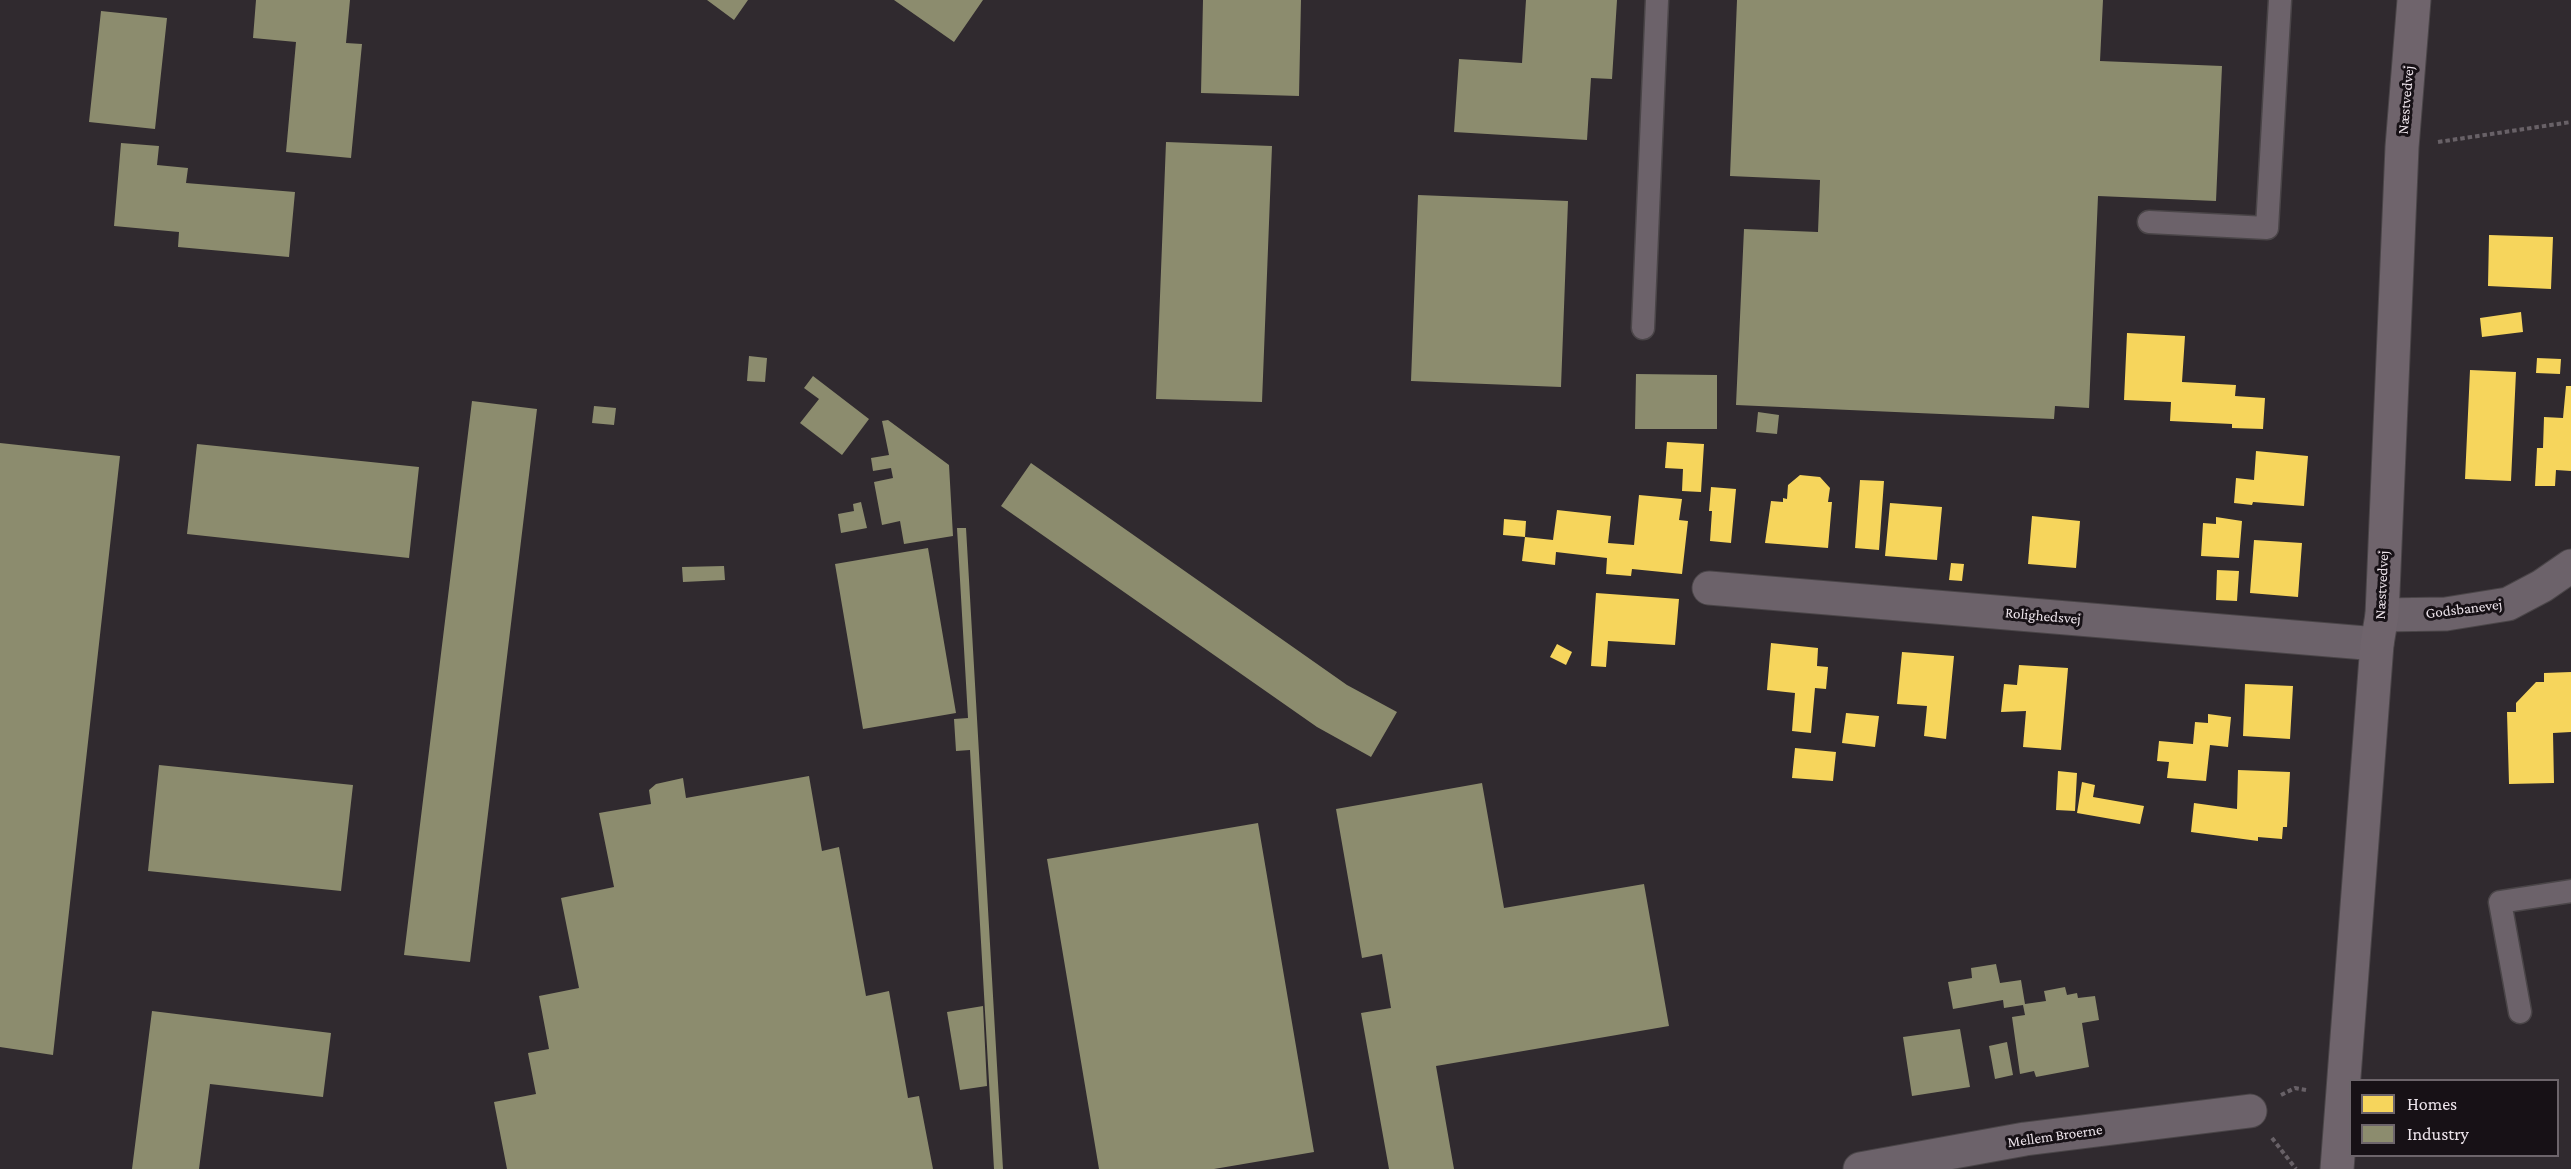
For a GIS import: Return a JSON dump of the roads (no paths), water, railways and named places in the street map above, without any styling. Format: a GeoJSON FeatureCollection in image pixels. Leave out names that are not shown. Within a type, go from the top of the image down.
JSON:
{"type":"FeatureCollection","features":[{"type":"Feature","properties":{"kind":"main road","name":"Næstvedvej"},"geometry":{"type":"LineString","coordinates":[[2337,1169],[2380,629],[2402,147],[2414,0]]}},
{"type":"Feature","properties":{"kind":"street","name":"Godsbanevej"},"geometry":{"type":"LineString","coordinates":[[2380,629],[2446,614],[2508,604],[2542,586],[2571,566]]}},
{"type":"Feature","properties":{"kind":"street","name":"Rolighedsvej"},"geometry":{"type":"LineString","coordinates":[[1709,588],[2380,629]]}},
{"type":"Feature","properties":{"kind":"street","name":"Mellem Broerne"},"geometry":{"type":"LineString","coordinates":[[1860,1169],[2025,1139],[2250,1111]]}},
{"type":"Feature","properties":{"kind":"lane"},"geometry":{"type":"LineString","coordinates":[[1643,328],[1658,0]]}},
{"type":"Feature","properties":{"kind":"lane"},"geometry":{"type":"LineString","coordinates":[[2149,222],[2266,228],[2280,0]]}},
{"type":"Feature","properties":{"kind":"lane"},"geometry":{"type":"LineString","coordinates":[[2520,1012],[2500,902],[2571,891]]}}]}
